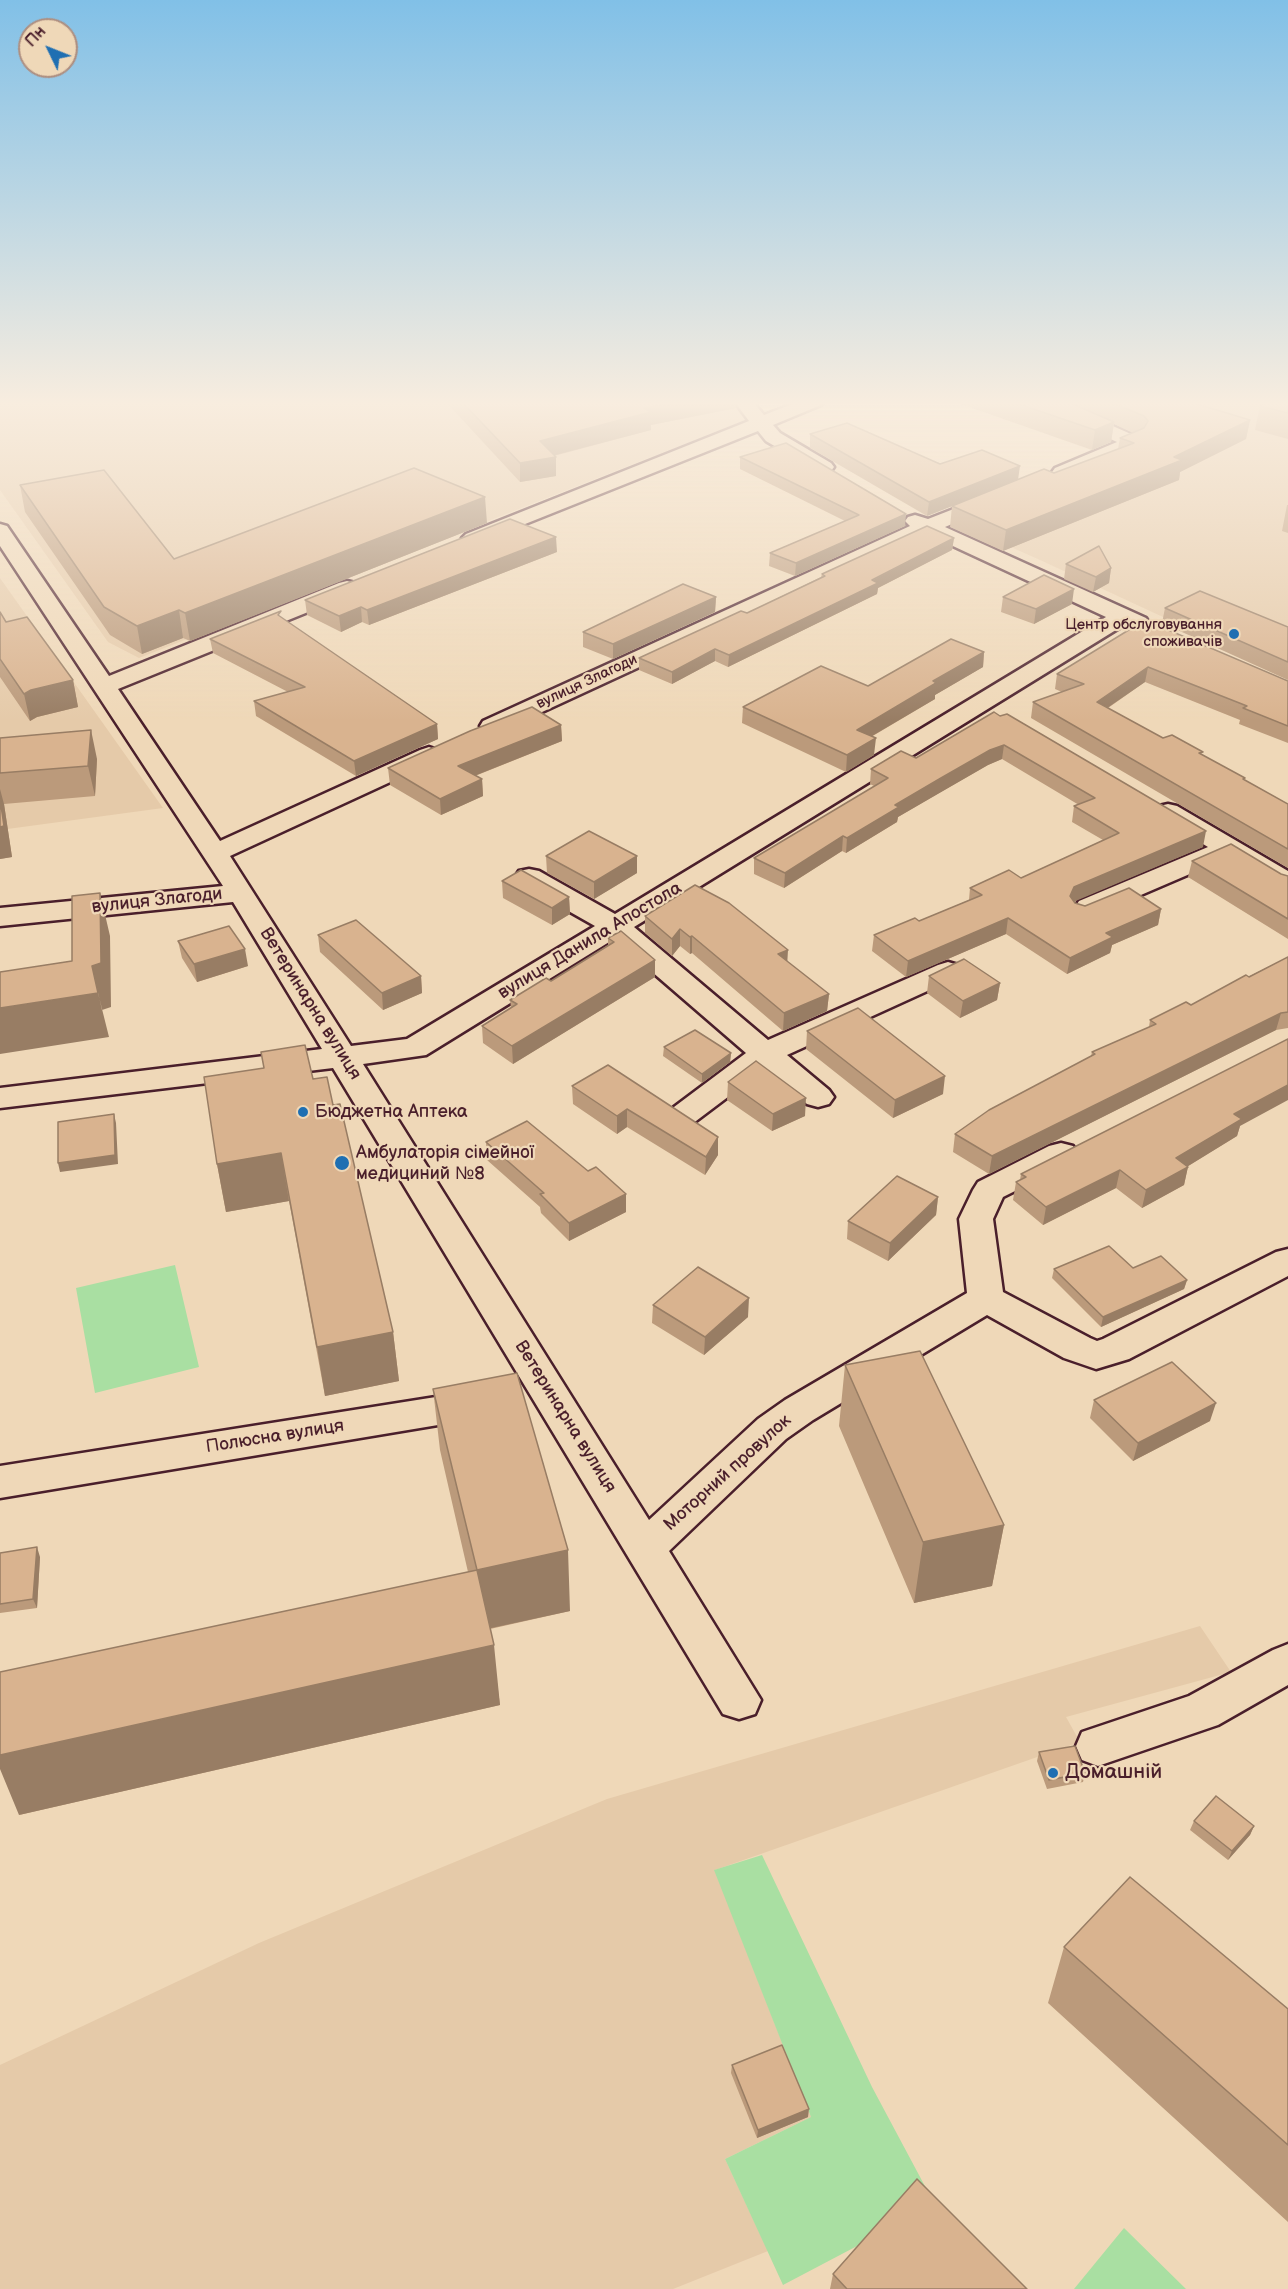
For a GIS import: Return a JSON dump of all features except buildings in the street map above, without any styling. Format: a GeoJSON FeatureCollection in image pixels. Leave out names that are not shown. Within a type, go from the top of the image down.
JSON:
{"type":"FeatureCollection","features":[{"type":"Feature","properties":{"kind":"street"},"geometry":{"type":"LineString","coordinates":[[453,546],[548,508]]}},
{"type":"Feature","properties":{"kind":"street","name":"вулиця Злагоди"},"geometry":{"type":"LineString","coordinates":[[473,734],[972,508]]}},
{"type":"Feature","properties":{"kind":"street"},"geometry":{"type":"LineString","coordinates":[[896,509],[926,527],[1155,631]]}},
{"type":"Feature","properties":{"kind":"street","name":"Ветеринарна вулиця"},"geometry":{"type":"LineString","coordinates":[[0,530],[241,893],[739,1700]]}},
{"type":"Feature","properties":{"kind":"street"},"geometry":{"type":"LineString","coordinates":[[104,686],[366,581]]}},
{"type":"Feature","properties":{"kind":"street","name":"вулиця Данила Апостола"},"geometry":{"type":"LineString","coordinates":[[0,1098],[415,1048],[616,926],[992,708],[1123,616]]}},
{"type":"Feature","properties":{"kind":"street"},"geometry":{"type":"LineString","coordinates":[[215,853],[452,744]]}},
{"type":"Feature","properties":{"kind":"street"},"geometry":{"type":"LineString","coordinates":[[1146,799],[1288,883]]}},
{"type":"Feature","properties":{"kind":"street"},"geometry":{"type":"LineString","coordinates":[[1083,909],[1228,848]]}},
{"type":"Feature","properties":{"kind":"street"},"geometry":{"type":"LineString","coordinates":[[521,872],[616,926],[818,1097]]}},
{"type":"Feature","properties":{"kind":"street","name":"вулиця Злагоди"},"geometry":{"type":"LineString","coordinates":[[0,917],[241,893]]}},
{"type":"Feature","properties":{"kind":"street"},"geometry":{"type":"LineString","coordinates":[[685,1114],[765,1053],[948,972]]}},
{"type":"Feature","properties":{"kind":"street"},"geometry":{"type":"LineString","coordinates":[[1086,1142],[990,1190],[976,1219],[986,1299],[1077,1348],[1096,1355],[1116,1349],[1288,1262]]}},
{"type":"Feature","properties":{"kind":"street","name":"Моторний провулок"},"geometry":{"type":"LineString","coordinates":[[646,1548],[772,1429],[799,1410],[986,1299]]}},
{"type":"Feature","properties":{"kind":"street","name":"Полюсна вулиця"},"geometry":{"type":"LineString","coordinates":[[0,1482],[550,1392]]}},
{"type":"Feature","properties":{"kind":"street"},"geometry":{"type":"LineString","coordinates":[[1098,1746],[1202,1711],[1288,1663]]}},
{"type":"Feature","properties":{"kind":"shaded area"},"geometry":{"type":"Polygon","coordinates":[[[13,508],[522,508],[139,658],[108,642],[13,508]]]}},
{"type":"Feature","properties":{"kind":"shaded area"},"geometry":{"type":"Polygon","coordinates":[[[989,508],[1288,508],[1288,675],[1040,560],[954,522],[989,508]]]}},
{"type":"Feature","properties":{"kind":"shaded area"},"geometry":{"type":"Polygon","coordinates":[[[0,578],[163,808],[0,830],[0,578]]]}},
{"type":"Feature","properties":{"kind":"shaded area"},"geometry":{"type":"Polygon","coordinates":[[[1200,1626],[1231,1672],[1066,1717],[1080,1742],[715,1870],[811,2117],[725,2159],[768,2251],[673,2289],[0,2289],[0,2065],[259,1943],[607,1799],[1200,1626]]]}},
{"type":"Feature","properties":{"kind":"green space"},"geometry":{"type":"Polygon","coordinates":[[[175,1265],[199,1367],[95,1393],[76,1288],[175,1265]]]}},
{"type":"Feature","properties":{"kind":"green space"},"geometry":{"type":"Polygon","coordinates":[[[762,1855],[872,2087],[935,2205],[783,2285],[725,2159],[811,2117],[714,1870],[762,1855]]]}},
{"type":"Feature","properties":{"kind":"green space"},"geometry":{"type":"Polygon","coordinates":[[[1124,2228],[1186,2289],[1074,2289],[1124,2228]]]}},
{"type":"Feature","properties":{"kind":"place","name":"Центр обслуговування споживачів"},"geometry":{"type":"Point","coordinates":[1234,634]}},
{"type":"Feature","properties":{"kind":"place","name":"Бюджетна Аптека"},"geometry":{"type":"Point","coordinates":[303,1112]}},
{"type":"Feature","properties":{"kind":"place","name":"Амбулаторія сімейної медициний №8"},"geometry":{"type":"Point","coordinates":[342,1163]}},
{"type":"Feature","properties":{"kind":"place","name":"Домашній"},"geometry":{"type":"Point","coordinates":[1053,1773]}}]}
